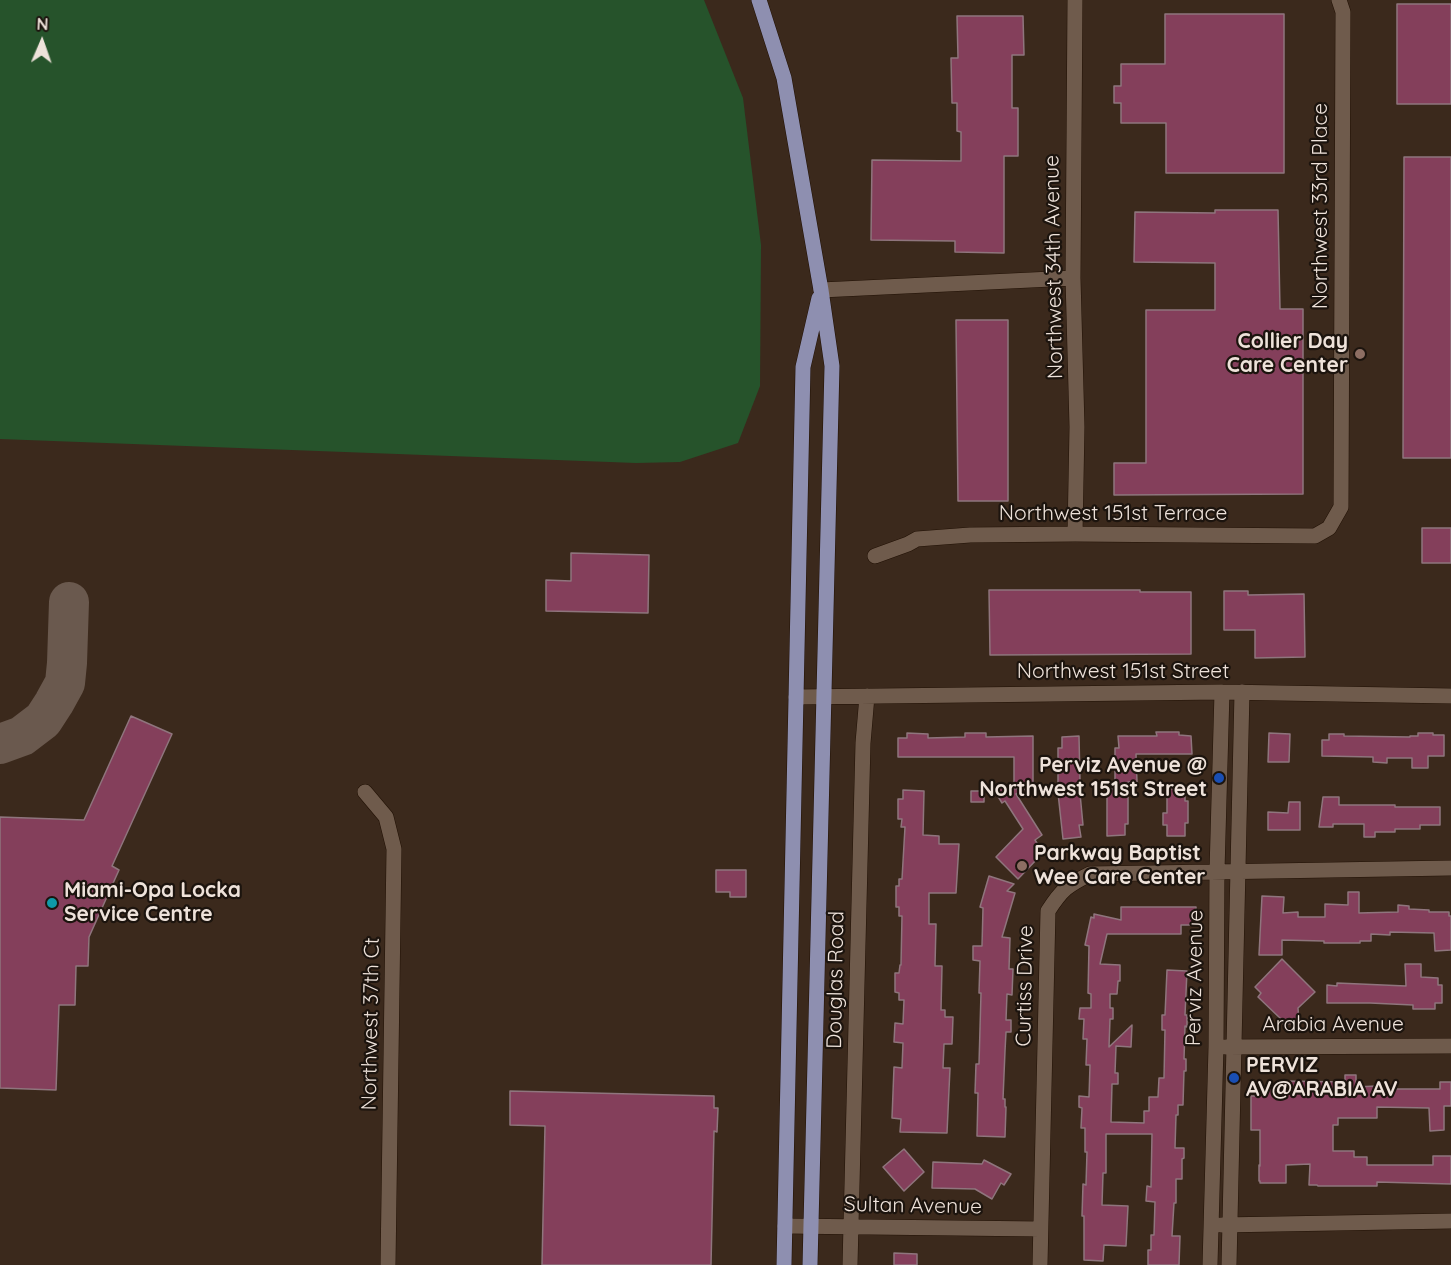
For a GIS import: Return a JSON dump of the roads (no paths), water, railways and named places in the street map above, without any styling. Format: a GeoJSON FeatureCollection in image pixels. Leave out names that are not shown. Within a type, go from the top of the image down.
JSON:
{"type":"FeatureCollection","features":[{"type":"Feature","properties":{"kind":"main road"},"geometry":{"type":"LineString","coordinates":[[759,0],[783,78],[821,290],[832,366],[810,1265]]}},
{"type":"Feature","properties":{"kind":"main road"},"geometry":{"type":"LineString","coordinates":[[784,1265],[804,367],[821,290]]}},
{"type":"Feature","properties":{"kind":"street","name":"Northwest 34th Avenue"},"geometry":{"type":"LineString","coordinates":[[1075,0],[1073,278],[1077,426],[1075,534]]}},
{"type":"Feature","properties":{"kind":"street","name":"Northwest 33rd Place"},"geometry":{"type":"LineString","coordinates":[[1341,6],[1341,507]]}},
{"type":"Feature","properties":{"kind":"street"},"geometry":{"type":"LineString","coordinates":[[821,290],[1073,278]]}},
{"type":"Feature","properties":{"kind":"street","name":"Northwest 151st Terrace"},"geometry":{"type":"LineString","coordinates":[[875,556],[917,539],[970,535],[1315,536],[1329,528],[1341,507]]}},
{"type":"Feature","properties":{"kind":"street","name":"Northwest 151st Street"},"geometry":{"type":"LineString","coordinates":[[796,697],[1222,692],[1451,696]]}},
{"type":"Feature","properties":{"kind":"street","name":"Perviz Avenue"},"geometry":{"type":"LineString","coordinates":[[1210,1265],[1222,692]]}},
{"type":"Feature","properties":{"kind":"street","name":"Perviz Avenue"},"geometry":{"type":"LineString","coordinates":[[1228,1265],[1242,692]]}},
{"type":"Feature","properties":{"kind":"street","name":"Douglas Road"},"geometry":{"type":"LineString","coordinates":[[850,1265],[863,743],[867,696]]}},
{"type":"Feature","properties":{"kind":"street","name":"Northwest 37th Ct"},"geometry":{"type":"LineString","coordinates":[[365,792],[386,817],[394,849],[388,1265]]}},
{"type":"Feature","properties":{"kind":"street","name":"Curtiss Drive"},"geometry":{"type":"LineString","coordinates":[[1040,1265],[1048,911],[1058,895],[1068,885],[1090,874],[1451,868]]}},
{"type":"Feature","properties":{"kind":"street","name":"Arabia Avenue"},"geometry":{"type":"LineString","coordinates":[[1216,1047],[1451,1046]]}},
{"type":"Feature","properties":{"kind":"street"},"geometry":{"type":"LineString","coordinates":[[1212,1225],[1451,1221]]}},
{"type":"Feature","properties":{"kind":"street","name":"Sultan Avenue"},"geometry":{"type":"LineString","coordinates":[[785,1226],[1040,1229]]}},
{"type":"Feature","properties":{"kind":"place","name":"Collier Day Care Center"},"geometry":{"type":"Point","coordinates":[1360,354]}},
{"type":"Feature","properties":{"kind":"place","name":"Perviz Avenue @ Northwest 151st Street"},"geometry":{"type":"Point","coordinates":[1219,778]}},
{"type":"Feature","properties":{"kind":"place","name":"Parkway Baptist Wee Care Center"},"geometry":{"type":"Point","coordinates":[1022,866]}},
{"type":"Feature","properties":{"kind":"place","name":"Miami-Opa Locka Service Centre"},"geometry":{"type":"Point","coordinates":[52,903]}},
{"type":"Feature","properties":{"kind":"place","name":"PERVIZ AV@ARABIA AV"},"geometry":{"type":"Point","coordinates":[1234,1078]}}]}
